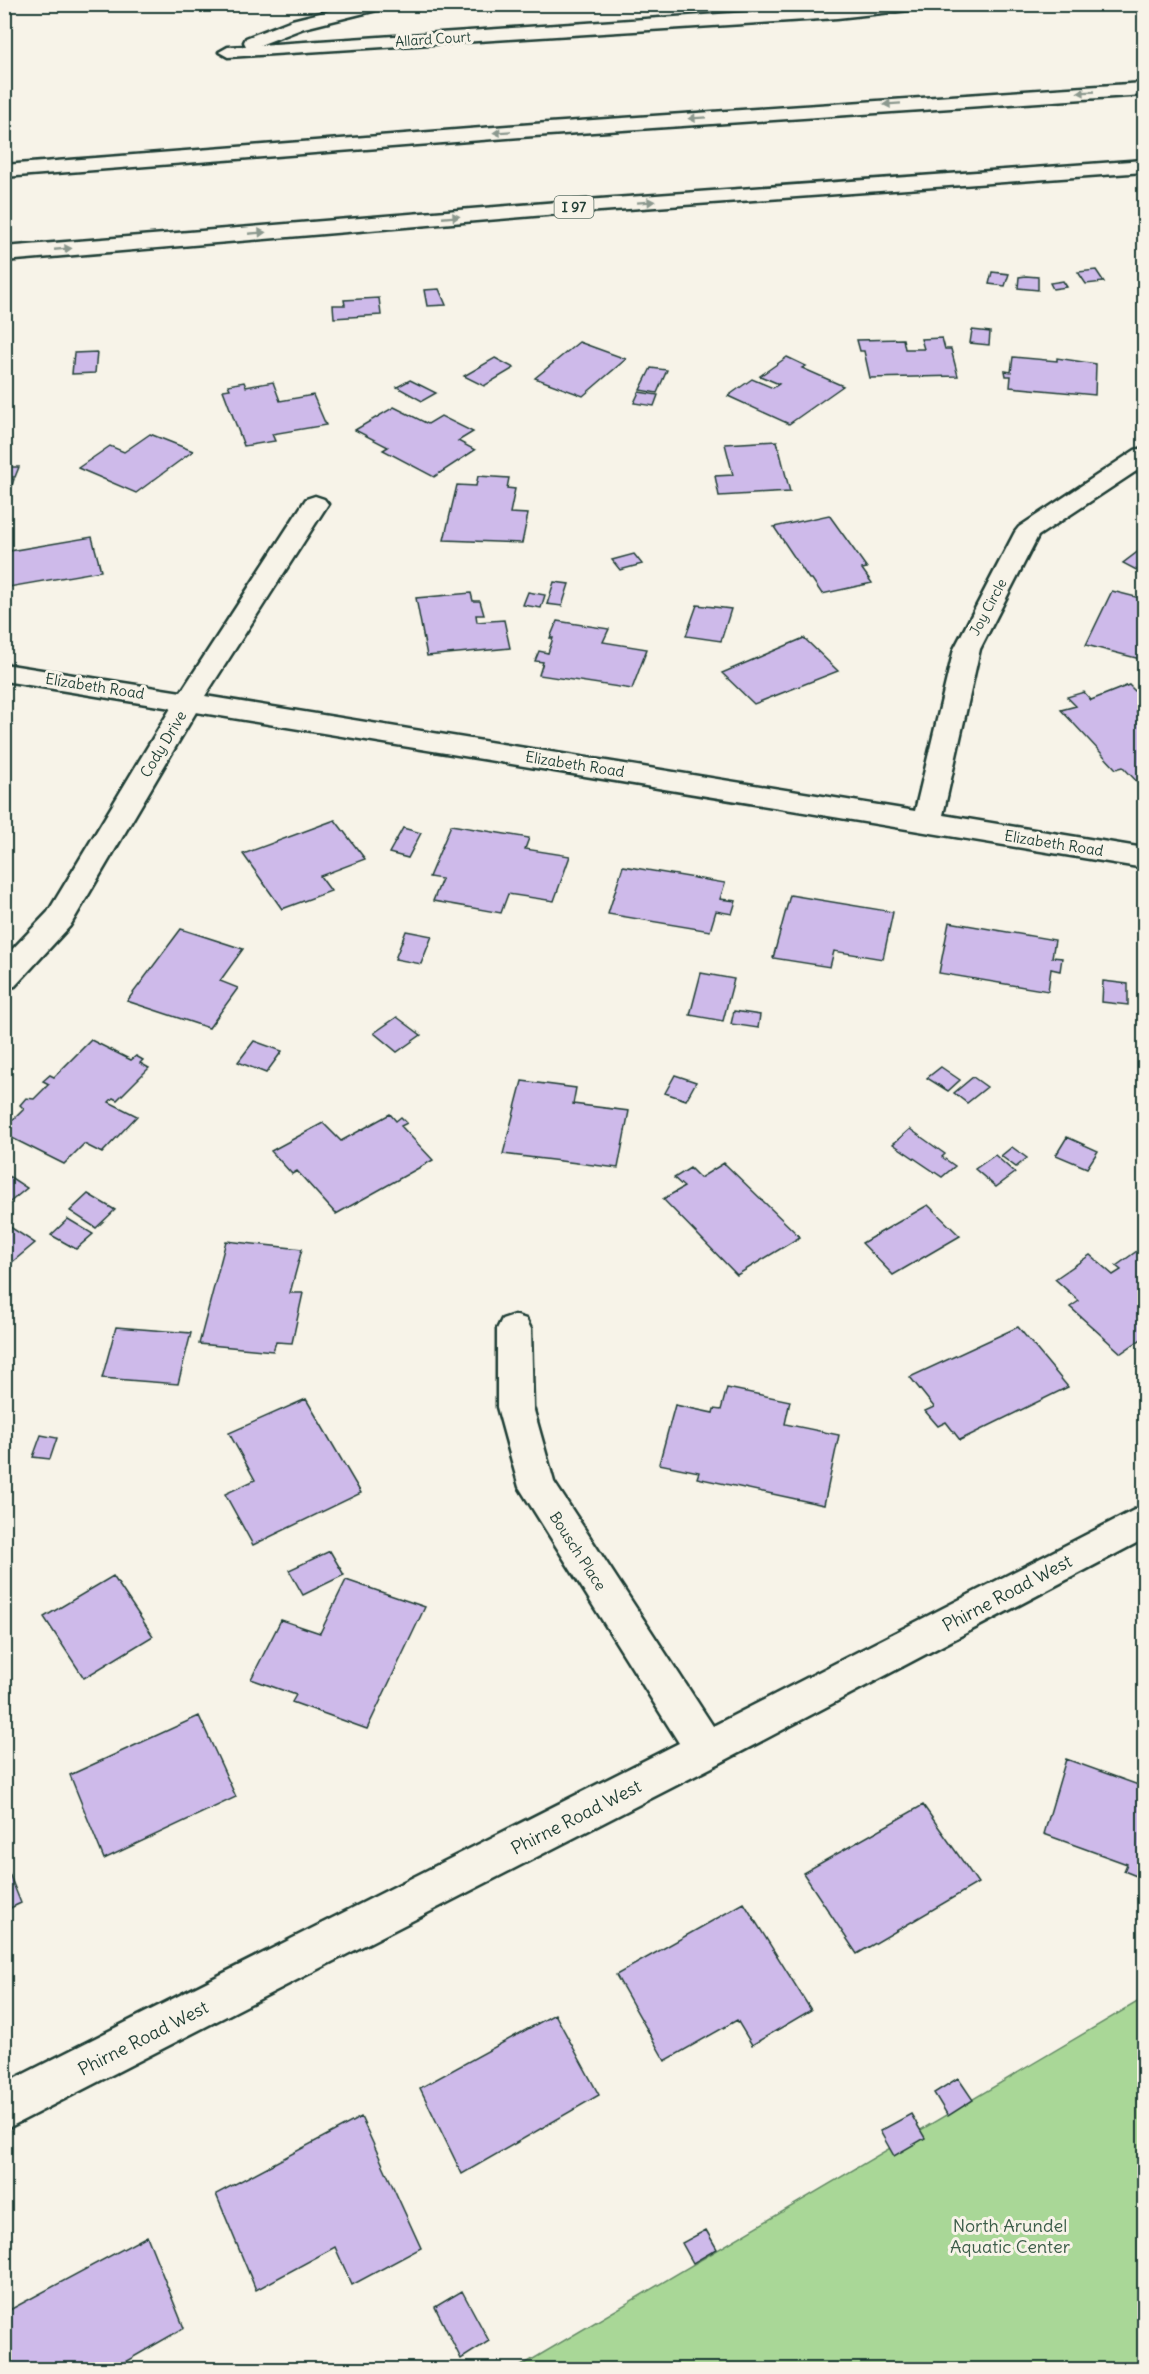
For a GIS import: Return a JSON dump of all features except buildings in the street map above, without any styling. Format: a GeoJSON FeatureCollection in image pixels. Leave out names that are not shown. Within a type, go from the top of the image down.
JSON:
{"type":"FeatureCollection","features":[{"type":"Feature","properties":{"kind":"main road"},"geometry":{"type":"LineString","coordinates":[[4,171],[534,130],[1144,89]]}},
{"type":"Feature","properties":{"kind":"main road","name":"I 97"},"geometry":{"type":"LineString","coordinates":[[4,254],[546,209],[1144,166]]}},
{"type":"Feature","properties":{"kind":"main road","name":"Joy Circle"},"geometry":{"type":"LineString","coordinates":[[927,823],[967,649],[1028,532],[1144,455]]}},
{"type":"Feature","properties":{"kind":"main road","name":"Cody Drive"},"geometry":{"type":"LineString","coordinates":[[4,978],[59,919],[189,700],[315,504]]}},
{"type":"Feature","properties":{"kind":"main road","name":"Elizabeth Road"},"geometry":{"type":"LineString","coordinates":[[4,672],[189,700],[1144,858]]}},
{"type":"Feature","properties":{"kind":"main road","name":"Bousch Place"},"geometry":{"type":"LineString","coordinates":[[514,1329],[515,1407],[537,1487],[706,1750]]}},
{"type":"Feature","properties":{"kind":"main road","name":"Phirne Road West"},"geometry":{"type":"LineString","coordinates":[[4,2108],[706,1750],[1144,1521]]}},
{"type":"Feature","properties":{"kind":"lane","name":"Allard Court"},"geometry":{"type":"LineString","coordinates":[[379,4],[298,24],[228,52],[796,16],[919,4]]}},
{"type":"Feature","properties":{"kind":"lane","name":"Allard Court"},"geometry":{"type":"LineString","coordinates":[[761,4],[796,16]]}},
{"type":"Feature","properties":{"kind":"green space","name":"North Arundel Aquatic Center"},"geometry":{"type":"Polygon","coordinates":[[[1144,1998],[1144,2369],[516,2369],[1144,1998]]]}}]}
